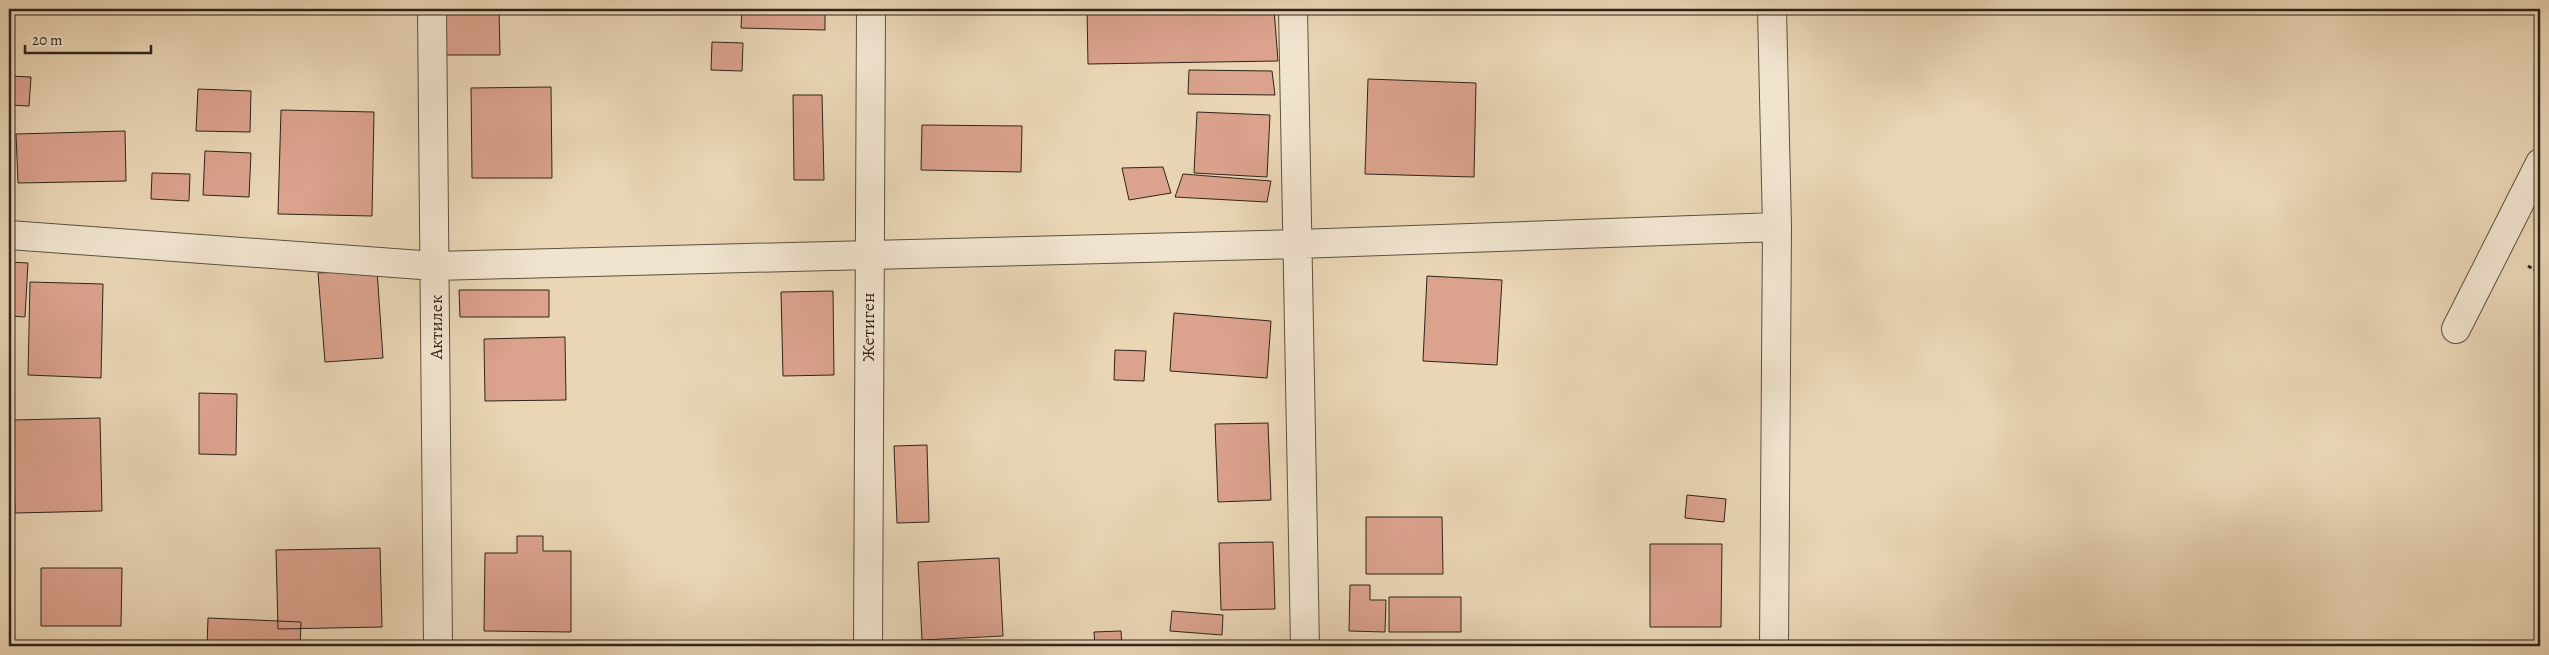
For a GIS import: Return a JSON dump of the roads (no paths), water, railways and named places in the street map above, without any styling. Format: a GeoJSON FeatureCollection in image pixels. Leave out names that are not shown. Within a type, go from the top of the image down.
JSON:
{"type":"FeatureCollection","features":[{"type":"Feature","properties":{"kind":"street","name":"Актилек"},"geometry":{"type":"LineString","coordinates":[[432,9],[438,646]]}},
{"type":"Feature","properties":{"kind":"street","name":"Жетиген"},"geometry":{"type":"LineString","coordinates":[[868,646],[871,9]]}},
{"type":"Feature","properties":{"kind":"street"},"geometry":{"type":"LineString","coordinates":[[1294,9],[1305,646]]}},
{"type":"Feature","properties":{"kind":"street"},"geometry":{"type":"LineString","coordinates":[[1772,9],[1777,227],[1774,646]]}},
{"type":"Feature","properties":{"kind":"street"},"geometry":{"type":"LineString","coordinates":[[2456,329],[2540,163]]}},
{"type":"Feature","properties":{"kind":"street"},"geometry":{"type":"LineString","coordinates":[[9,235],[435,266],[1298,244],[1777,227]]}}]}
